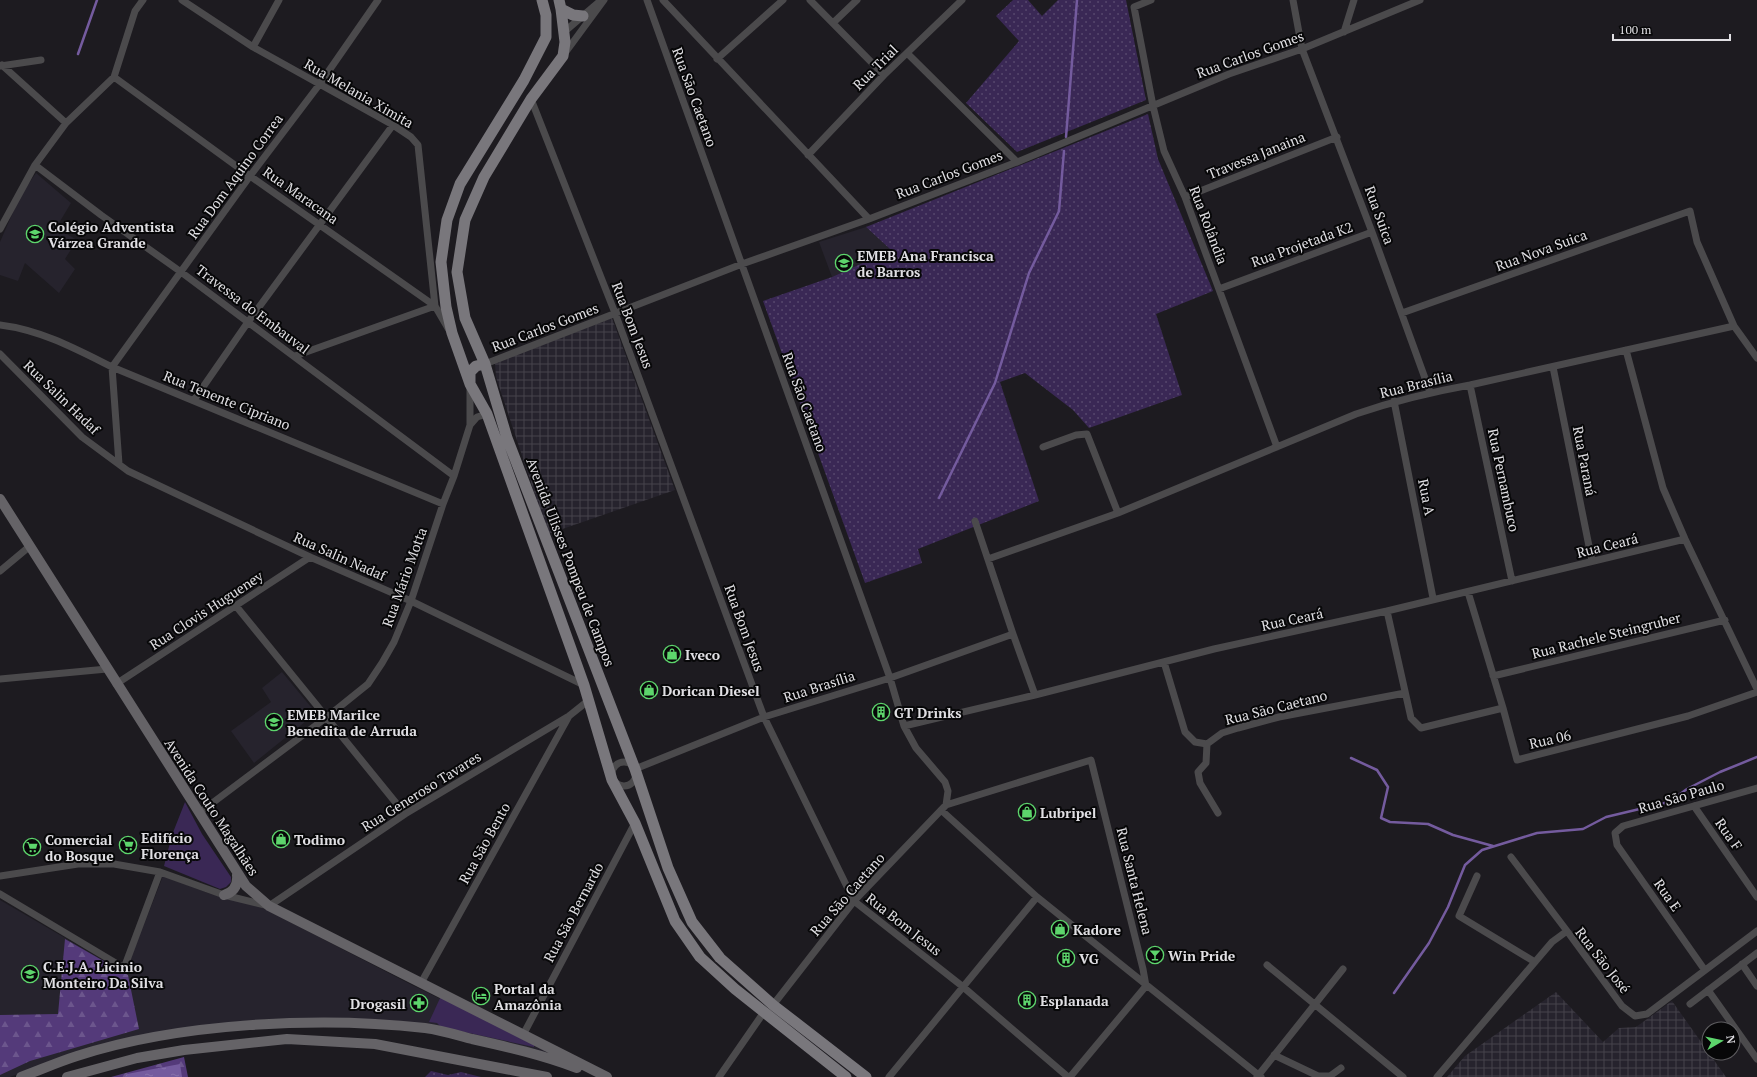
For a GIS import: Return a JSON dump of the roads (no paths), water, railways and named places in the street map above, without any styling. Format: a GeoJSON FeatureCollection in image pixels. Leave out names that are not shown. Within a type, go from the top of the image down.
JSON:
{"type":"FeatureCollection","features":[{"type":"Feature","properties":{"kind":"main road","name":"Avenida Ulisses Pompeu de Campos"},"geometry":{"type":"LineString","coordinates":[[542,0],[546,15],[546,38],[524,80],[460,184],[447,220],[441,262],[446,307],[452,333],[470,384],[486,414],[584,685],[612,780],[635,823],[675,921],[700,957],[735,989],[768,1008],[866,1077]]}},
{"type":"Feature","properties":{"kind":"main road"},"geometry":{"type":"LineString","coordinates":[[560,4],[573,15],[583,16]]}},
{"type":"Feature","properties":{"kind":"main road"},"geometry":{"type":"LineString","coordinates":[[560,4],[564,32],[563,56]]}},
{"type":"Feature","properties":{"kind":"main road"},"geometry":{"type":"LineString","coordinates":[[546,38],[552,33],[564,32]]}},
{"type":"Feature","properties":{"kind":"main road","name":"Avenida Ulisses Pompeu de Campos"},"geometry":{"type":"LineString","coordinates":[[563,56],[531,99],[484,177],[465,220],[457,272],[465,318],[485,364],[507,438],[635,769],[668,868],[692,922],[720,958],[768,1008],[846,1077]]}},
{"type":"Feature","properties":{"kind":"main road"},"geometry":{"type":"LineString","coordinates":[[524,80],[524,90],[531,99]]}},
{"type":"Feature","properties":{"kind":"main road"},"geometry":{"type":"LineString","coordinates":[[470,384],[470,372],[476,366],[485,364]]}},
{"type":"Feature","properties":{"kind":"main road","name":"Avenida Couto Magalhães"},"geometry":{"type":"LineString","coordinates":[[0,499],[106,669],[199,813],[237,875],[246,886],[269,906],[607,1077]]}},
{"type":"Feature","properties":{"kind":"main road"},"geometry":{"type":"LineString","coordinates":[[224,895],[234,889],[238,881],[237,875]]}},
{"type":"Feature","properties":{"kind":"main road"},"geometry":{"type":"LineString","coordinates":[[21,1077],[78,1056],[134,1042],[189,1032],[263,1025],[324,1023],[376,1024],[427,1028],[525,1051],[599,1077]]}},
{"type":"Feature","properties":{"kind":"main road"},"geometry":{"type":"LineString","coordinates":[[66,1077],[118,1062],[152,1055],[248,1042],[287,1039],[375,1044],[547,1077]]}},
{"type":"Feature","properties":{"kind":"street"},"geometry":{"type":"LineString","coordinates":[[0,229],[35,165],[66,123],[114,76],[135,11],[143,0]]}},
{"type":"Feature","properties":{"kind":"street","name":"Rua Melania Ximita"},"geometry":{"type":"LineString","coordinates":[[182,0],[253,47],[411,137],[418,145],[435,306],[452,333]]}},
{"type":"Feature","properties":{"kind":"street"},"geometry":{"type":"LineString","coordinates":[[253,47],[279,0]]}},
{"type":"Feature","properties":{"kind":"street","name":"Rua Dom Aquino Correa"},"geometry":{"type":"LineString","coordinates":[[112,367],[250,176],[319,85],[378,0]]}},
{"type":"Feature","properties":{"kind":"street"},"geometry":{"type":"LineString","coordinates":[[564,32],[603,0]]}},
{"type":"Feature","properties":{"kind":"street"},"geometry":{"type":"LineString","coordinates":[[563,56],[603,0]]}},
{"type":"Feature","properties":{"kind":"street","name":"Rua São Caetano"},"geometry":{"type":"LineString","coordinates":[[647,0],[890,678],[904,726],[916,748],[945,782],[948,791],[943,807],[854,901],[768,1008],[719,1077]]}},
{"type":"Feature","properties":{"kind":"street","name":"Rua São Caetano"},"geometry":{"type":"LineString","coordinates":[[663,0],[869,219]]}},
{"type":"Feature","properties":{"kind":"street"},"geometry":{"type":"LineString","coordinates":[[717,58],[783,0]]}},
{"type":"Feature","properties":{"kind":"street"},"geometry":{"type":"LineString","coordinates":[[810,0],[884,75]]}},
{"type":"Feature","properties":{"kind":"street"},"geometry":{"type":"LineString","coordinates":[[833,23],[857,0]]}},
{"type":"Feature","properties":{"kind":"street","name":"Rua Trial"},"geometry":{"type":"LineString","coordinates":[[808,155],[884,75],[962,0]]}},
{"type":"Feature","properties":{"kind":"street","name":"Rua Rolândia"},"geometry":{"type":"LineString","coordinates":[[1151,0],[1134,7],[1153,106],[1164,151],[1185,197],[1277,447]]}},
{"type":"Feature","properties":{"kind":"street","name":"Rua Suica"},"geometry":{"type":"LineString","coordinates":[[1293,0],[1302,49],[1372,232],[1430,392]]}},
{"type":"Feature","properties":{"kind":"street"},"geometry":{"type":"LineString","coordinates":[[1344,32],[1354,0]]}},
{"type":"Feature","properties":{"kind":"street","name":"Rua Carlos Gomes"},"geometry":{"type":"LineString","coordinates":[[485,364],[742,264],[869,219],[1017,162],[1229,74],[1302,49],[1420,0]]}},
{"type":"Feature","properties":{"kind":"street"},"geometry":{"type":"LineString","coordinates":[[907,53],[1017,162]]}},
{"type":"Feature","properties":{"kind":"street"},"geometry":{"type":"LineString","coordinates":[[1,66],[41,60]]}},
{"type":"Feature","properties":{"kind":"street"},"geometry":{"type":"LineString","coordinates":[[1,66],[66,123]]}},
{"type":"Feature","properties":{"kind":"street","name":"Rua Maracana"},"geometry":{"type":"LineString","coordinates":[[114,76],[250,176],[435,306]]}},
{"type":"Feature","properties":{"kind":"street","name":"Rua Bom Jesus"},"geometry":{"type":"LineString","coordinates":[[531,99],[615,313],[764,717],[854,901],[962,986],[1069,1077]]}},
{"type":"Feature","properties":{"kind":"street"},"geometry":{"type":"LineString","coordinates":[[194,400],[248,322],[393,126]]}},
{"type":"Feature","properties":{"kind":"street","name":"Travessa Janaina"},"geometry":{"type":"LineString","coordinates":[[1185,197],[1336,137]]}},
{"type":"Feature","properties":{"kind":"street","name":"Travessa do Embauval"},"geometry":{"type":"LineString","coordinates":[[35,165],[101,215],[295,356],[454,476]]}},
{"type":"Feature","properties":{"kind":"street","name":"Rua Nova Suica"},"geometry":{"type":"LineString","coordinates":[[1402,313],[1690,211],[1697,242],[1734,326]]}},
{"type":"Feature","properties":{"kind":"street","name":"Rua Projetada K2"},"geometry":{"type":"LineString","coordinates":[[1219,289],[1372,232]]}},
{"type":"Feature","properties":{"kind":"street"},"geometry":{"type":"LineString","coordinates":[[295,356],[435,306]]}},
{"type":"Feature","properties":{"kind":"street","name":"Rua Tenente Cipriano"},"geometry":{"type":"LineString","coordinates":[[0,325],[29,331],[60,342],[112,367],[443,504]]}},
{"type":"Feature","properties":{"kind":"street"},"geometry":{"type":"LineString","coordinates":[[1734,326],[1757,358]]}},
{"type":"Feature","properties":{"kind":"street","name":"Rua Brasília"},"geometry":{"type":"LineString","coordinates":[[988,559],[1118,513],[1356,414],[1394,401],[1734,326]]}},
{"type":"Feature","properties":{"kind":"street"},"geometry":{"type":"LineString","coordinates":[[1626,350],[1663,488],[1685,539],[1725,620],[1757,690]]}},
{"type":"Feature","properties":{"kind":"street","name":"Rua Salin Hadaf"},"geometry":{"type":"LineString","coordinates":[[0,354],[82,437],[128,471]]}},
{"type":"Feature","properties":{"kind":"street"},"geometry":{"type":"LineString","coordinates":[[112,367],[119,464]]}},
{"type":"Feature","properties":{"kind":"street","name":"Rua Paraná"},"geometry":{"type":"LineString","coordinates":[[1553,367],[1592,561]]}},
{"type":"Feature","properties":{"kind":"street","name":"Rua Mário Motta"},"geometry":{"type":"LineString","coordinates":[[199,813],[327,717],[368,684],[394,642],[411,602],[443,504],[454,476],[470,425],[470,384]]}},
{"type":"Feature","properties":{"kind":"street","name":"Rua Pernambuco"},"geometry":{"type":"LineString","coordinates":[[1470,385],[1512,581]]}},
{"type":"Feature","properties":{"kind":"street","name":"Rua A"},"geometry":{"type":"LineString","coordinates":[[1394,401],[1433,598]]}},
{"type":"Feature","properties":{"kind":"street"},"geometry":{"type":"LineString","coordinates":[[470,425],[477,417],[486,414]]}},
{"type":"Feature","properties":{"kind":"street"},"geometry":{"type":"LineString","coordinates":[[1043,447],[1076,435],[1087,434],[1118,513]]}},
{"type":"Feature","properties":{"kind":"street","name":"Rua Salin Nadaf"},"geometry":{"type":"LineString","coordinates":[[128,471],[310,557],[411,602],[584,685]]}},
{"type":"Feature","properties":{"kind":"street"},"geometry":{"type":"LineString","coordinates":[[975,521],[1035,695]]}},
{"type":"Feature","properties":{"kind":"street","name":"Rua Ceará"},"geometry":{"type":"LineString","coordinates":[[904,726],[1035,695],[1214,649],[1387,611],[1433,598],[1468,592],[1685,539]]}},
{"type":"Feature","properties":{"kind":"street"},"geometry":{"type":"LineString","coordinates":[[0,570],[30,546]]}},
{"type":"Feature","properties":{"kind":"street","name":"Rua Clovis Hugueney"},"geometry":{"type":"LineString","coordinates":[[116,684],[310,557]]}},
{"type":"Feature","properties":{"kind":"street","name":"Rua 06"},"geometry":{"type":"LineString","coordinates":[[1468,592],[1503,708],[1516,760],[1688,716],[1757,690]]}},
{"type":"Feature","properties":{"kind":"street"},"geometry":{"type":"LineString","coordinates":[[236,606],[405,814]]}},
{"type":"Feature","properties":{"kind":"street"},"geometry":{"type":"LineString","coordinates":[[1387,611],[1411,718],[1421,728],[1503,708]]}},
{"type":"Feature","properties":{"kind":"street","name":"Rua Rachele Steingruber"},"geometry":{"type":"LineString","coordinates":[[1493,676],[1725,620]]}},
{"type":"Feature","properties":{"kind":"street","name":"Rua Brasília"},"geometry":{"type":"LineString","coordinates":[[635,769],[764,717],[890,678],[1013,634]]}},
{"type":"Feature","properties":{"kind":"street"},"geometry":{"type":"LineString","coordinates":[[1164,662],[1184,732],[1195,742],[1207,744],[1206,763],[1198,772],[1200,783],[1218,813]]}},
{"type":"Feature","properties":{"kind":"street"},"geometry":{"type":"LineString","coordinates":[[0,679],[106,669]]}},
{"type":"Feature","properties":{"kind":"street","name":"Rua São Caetano"},"geometry":{"type":"LineString","coordinates":[[1207,744],[1222,733],[1278,717],[1405,693]]}},
{"type":"Feature","properties":{"kind":"street","name":"Rua Generoso Tavares"},"geometry":{"type":"LineString","coordinates":[[269,906],[405,814],[570,716],[589,700]]}},
{"type":"Feature","properties":{"kind":"street","name":"Rua São Bento"},"geometry":{"type":"LineString","coordinates":[[421,983],[570,716]]}},
{"type":"Feature","properties":{"kind":"street","name":"Rua São Caetano"},"geometry":{"type":"LineString","coordinates":[[943,807],[1091,760]]}},
{"type":"Feature","properties":{"kind":"street","name":"Rua Santa Helena"},"geometry":{"type":"LineString","coordinates":[[1091,760],[1146,986]]}},
{"type":"Feature","properties":{"kind":"street"},"geometry":{"type":"LineString","coordinates":[[619,763],[631,764],[635,769],[635,781],[630,786],[619,786],[612,780],[613,770],[619,763]]}},
{"type":"Feature","properties":{"kind":"street","name":"Rua São Paulo"},"geometry":{"type":"LineString","coordinates":[[1615,833],[1623,826],[1757,788]]}},
{"type":"Feature","properties":{"kind":"street","name":"Rua F"},"geometry":{"type":"LineString","coordinates":[[1694,806],[1757,897]]}},
{"type":"Feature","properties":{"kind":"street"},"geometry":{"type":"LineString","coordinates":[[943,807],[1037,897],[1259,1076],[1343,969]]}},
{"type":"Feature","properties":{"kind":"street","name":"Rua São Bernardo"},"geometry":{"type":"LineString","coordinates":[[523,1035],[635,823]]}},
{"type":"Feature","properties":{"kind":"street","name":"Rua E"},"geometry":{"type":"LineString","coordinates":[[1615,833],[1617,845],[1704,969]]}},
{"type":"Feature","properties":{"kind":"street"},"geometry":{"type":"LineString","coordinates":[[1511,857],[1568,931]]}},
{"type":"Feature","properties":{"kind":"street"},"geometry":{"type":"LineString","coordinates":[[0,876],[78,864],[114,864],[160,872],[224,895],[269,906]]}},
{"type":"Feature","properties":{"kind":"street"},"geometry":{"type":"LineString","coordinates":[[0,894],[124,968],[160,872]]}},
{"type":"Feature","properties":{"kind":"street"},"geometry":{"type":"LineString","coordinates":[[1477,876],[1459,916],[1535,962]]}},
{"type":"Feature","properties":{"kind":"street"},"geometry":{"type":"LineString","coordinates":[[889,1077],[962,986],[1037,897]]}},
{"type":"Feature","properties":{"kind":"street","name":"Rua São José"},"geometry":{"type":"LineString","coordinates":[[1437,1077],[1552,942],[1568,931],[1622,1006],[1635,1016],[1647,1014],[1757,930]]}},
{"type":"Feature","properties":{"kind":"street"},"geometry":{"type":"LineString","coordinates":[[1690,1004],[1757,953]]}},
{"type":"Feature","properties":{"kind":"street"},"geometry":{"type":"LineString","coordinates":[[1742,964],[1757,986]]}},
{"type":"Feature","properties":{"kind":"street"},"geometry":{"type":"LineString","coordinates":[[1267,965],[1404,1077]]}},
{"type":"Feature","properties":{"kind":"street"},"geometry":{"type":"LineString","coordinates":[[1069,1077],[1146,986]]}},
{"type":"Feature","properties":{"kind":"street"},"geometry":{"type":"LineString","coordinates":[[1708,990],[1757,1059]]}},
{"type":"Feature","properties":{"kind":"street"},"geometry":{"type":"LineString","coordinates":[[1274,1056],[1318,1076],[1330,1076],[1341,1068]]}},
{"type":"Feature","properties":{"kind":"water"},"geometry":{"type":"Polygon","coordinates":[[[180,1064],[182,1077],[125,1077],[127,1074],[180,1064]]]}},
{"type":"Feature","properties":{"kind":"waterway"},"geometry":{"type":"LineString","coordinates":[[78,54],[97,0]]}},
{"type":"Feature","properties":{"kind":"waterway"},"geometry":{"type":"LineString","coordinates":[[1066,137],[1077,0]]}},
{"type":"Feature","properties":{"kind":"waterway"},"geometry":{"type":"LineString","coordinates":[[939,498],[995,383],[1029,273],[1059,211],[1064,151]]}},
{"type":"Feature","properties":{"kind":"waterway"},"geometry":{"type":"LineString","coordinates":[[1394,993],[1429,943],[1448,907],[1465,865],[1482,850],[1537,833],[1583,829],[1606,817],[1669,802],[1687,789],[1720,772],[1757,757]]}},
{"type":"Feature","properties":{"kind":"waterway"},"geometry":{"type":"LineString","coordinates":[[1351,758],[1377,770],[1388,787],[1381,818],[1390,822],[1428,824],[1453,835],[1493,846]]}},
{"type":"Feature","properties":{"kind":"place","name":"Colégio Adventista Várzea Grande"},"geometry":{"type":"Point","coordinates":[35,234]}},
{"type":"Feature","properties":{"kind":"place","name":"EMEB Ana Francisca de Barros"},"geometry":{"type":"Point","coordinates":[844,263]}},
{"type":"Feature","properties":{"kind":"place","name":"Iveco"},"geometry":{"type":"Point","coordinates":[672,654]}},
{"type":"Feature","properties":{"kind":"place","name":"Dorican Diesel"},"geometry":{"type":"Point","coordinates":[649,690]}},
{"type":"Feature","properties":{"kind":"place","name":"GT Drinks"},"geometry":{"type":"Point","coordinates":[881,712]}},
{"type":"Feature","properties":{"kind":"place","name":"EMEB Marilce Benedita de Arruda"},"geometry":{"type":"Point","coordinates":[274,722]}},
{"type":"Feature","properties":{"kind":"place","name":"Lubripel"},"geometry":{"type":"Point","coordinates":[1027,812]}},
{"type":"Feature","properties":{"kind":"place","name":"Todimo"},"geometry":{"type":"Point","coordinates":[281,839]}},
{"type":"Feature","properties":{"kind":"place","name":"Edifício Florença"},"geometry":{"type":"Point","coordinates":[128,845]}},
{"type":"Feature","properties":{"kind":"place","name":"Comercial do Bosque"},"geometry":{"type":"Point","coordinates":[32,847]}},
{"type":"Feature","properties":{"kind":"place","name":"Kadore"},"geometry":{"type":"Point","coordinates":[1060,929]}},
{"type":"Feature","properties":{"kind":"place","name":"Win Pride"},"geometry":{"type":"Point","coordinates":[1155,955]}},
{"type":"Feature","properties":{"kind":"place","name":"VG"},"geometry":{"type":"Point","coordinates":[1066,958]}},
{"type":"Feature","properties":{"kind":"place","name":"C.E.J.A. Licinio Monteiro Da Silva"},"geometry":{"type":"Point","coordinates":[30,974]}},
{"type":"Feature","properties":{"kind":"place","name":"Portal da Amazônia"},"geometry":{"type":"Point","coordinates":[481,996]}},
{"type":"Feature","properties":{"kind":"place","name":"Esplanada"},"geometry":{"type":"Point","coordinates":[1027,1000]}},
{"type":"Feature","properties":{"kind":"place","name":"Drogasil"},"geometry":{"type":"Point","coordinates":[419,1003]}}]}
